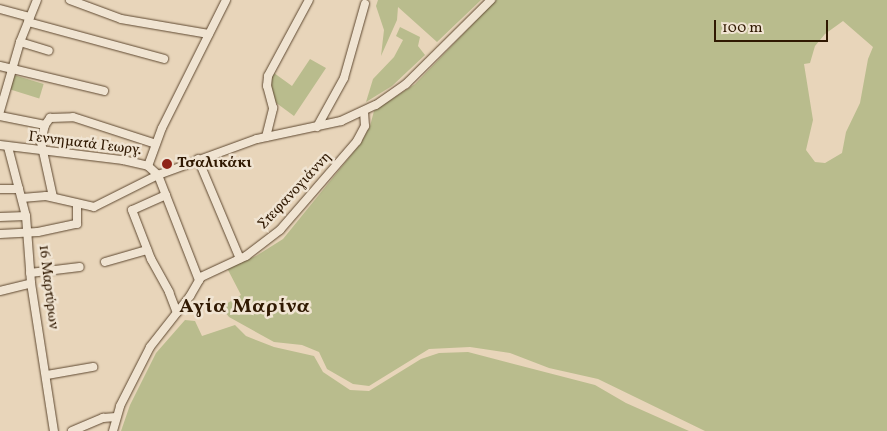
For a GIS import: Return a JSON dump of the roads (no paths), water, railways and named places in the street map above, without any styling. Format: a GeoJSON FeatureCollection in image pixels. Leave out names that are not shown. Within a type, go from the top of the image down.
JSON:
{"type":"FeatureCollection","features":[{"type":"Feature","properties":{"kind":"street"},"geometry":{"type":"LineString","coordinates":[[0,111],[1,99],[20,42],[37,0]]}},
{"type":"Feature","properties":{"kind":"street"},"geometry":{"type":"LineString","coordinates":[[70,0],[122,19],[209,34]]}},
{"type":"Feature","properties":{"kind":"street"},"geometry":{"type":"LineString","coordinates":[[148,166],[156,144],[226,0]]}},
{"type":"Feature","properties":{"kind":"street"},"geometry":{"type":"LineString","coordinates":[[266,138],[273,108],[267,86],[268,76],[309,0]]}},
{"type":"Feature","properties":{"kind":"street"},"geometry":{"type":"LineString","coordinates":[[22,198],[53,197],[94,208],[158,174],[198,159],[266,138],[317,127],[364,112],[414,77],[491,0]]}},
{"type":"Feature","properties":{"kind":"street"},"geometry":{"type":"LineString","coordinates":[[317,127],[344,78],[365,4]]}},
{"type":"Feature","properties":{"kind":"street"},"geometry":{"type":"LineString","coordinates":[[0,9],[164,59]]}},
{"type":"Feature","properties":{"kind":"street"},"geometry":{"type":"LineString","coordinates":[[20,42],[48,51]]}},
{"type":"Feature","properties":{"kind":"street"},"geometry":{"type":"LineString","coordinates":[[0,66],[104,91]]}},
{"type":"Feature","properties":{"kind":"street","name":"Στεφανογιάννη"},"geometry":{"type":"LineString","coordinates":[[113,431],[116,417],[150,346],[177,313],[198,280],[204,274],[240,259],[280,230],[332,173],[361,135],[366,124],[364,112]]}},
{"type":"Feature","properties":{"kind":"street"},"geometry":{"type":"LineString","coordinates":[[0,116],[46,122],[74,117],[156,144]]}},
{"type":"Feature","properties":{"kind":"street"},"geometry":{"type":"LineString","coordinates":[[46,122],[42,152],[53,197]]}},
{"type":"Feature","properties":{"kind":"street","name":"Γεννηματά Γεωργ."},"geometry":{"type":"LineString","coordinates":[[0,145],[8,148],[116,159],[148,166],[158,174]]}},
{"type":"Feature","properties":{"kind":"street","name":"16 Μαρτύρων"},"geometry":{"type":"LineString","coordinates":[[8,148],[26,216],[31,283],[47,375],[54,431]]}},
{"type":"Feature","properties":{"kind":"street"},"geometry":{"type":"LineString","coordinates":[[198,159],[240,259]]}},
{"type":"Feature","properties":{"kind":"street"},"geometry":{"type":"LineString","coordinates":[[158,174],[198,280]]}},
{"type":"Feature","properties":{"kind":"street"},"geometry":{"type":"LineString","coordinates":[[0,188],[19,189]]}},
{"type":"Feature","properties":{"kind":"street"},"geometry":{"type":"LineString","coordinates":[[166,195],[132,210],[147,250],[177,313]]}},
{"type":"Feature","properties":{"kind":"street"},"geometry":{"type":"LineString","coordinates":[[0,234],[28,233],[77,224],[77,204]]}},
{"type":"Feature","properties":{"kind":"street"},"geometry":{"type":"LineString","coordinates":[[0,217],[26,216]]}},
{"type":"Feature","properties":{"kind":"street"},"geometry":{"type":"LineString","coordinates":[[105,262],[147,250]]}},
{"type":"Feature","properties":{"kind":"street"},"geometry":{"type":"LineString","coordinates":[[30,273],[80,267]]}},
{"type":"Feature","properties":{"kind":"street"},"geometry":{"type":"LineString","coordinates":[[0,291],[31,283]]}},
{"type":"Feature","properties":{"kind":"street"},"geometry":{"type":"LineString","coordinates":[[47,375],[93,367]]}},
{"type":"Feature","properties":{"kind":"street"},"geometry":{"type":"LineString","coordinates":[[72,431],[103,418],[116,417]]}},
{"type":"Feature","properties":{"kind":"place","name":"Τσαλικάκι"},"geometry":{"type":"Point","coordinates":[167,164]}},
{"type":"Feature","properties":{"kind":"district","name":"Αγία Μαρίνα"},"geometry":{"type":"Point","coordinates":[245,307]}}]}
